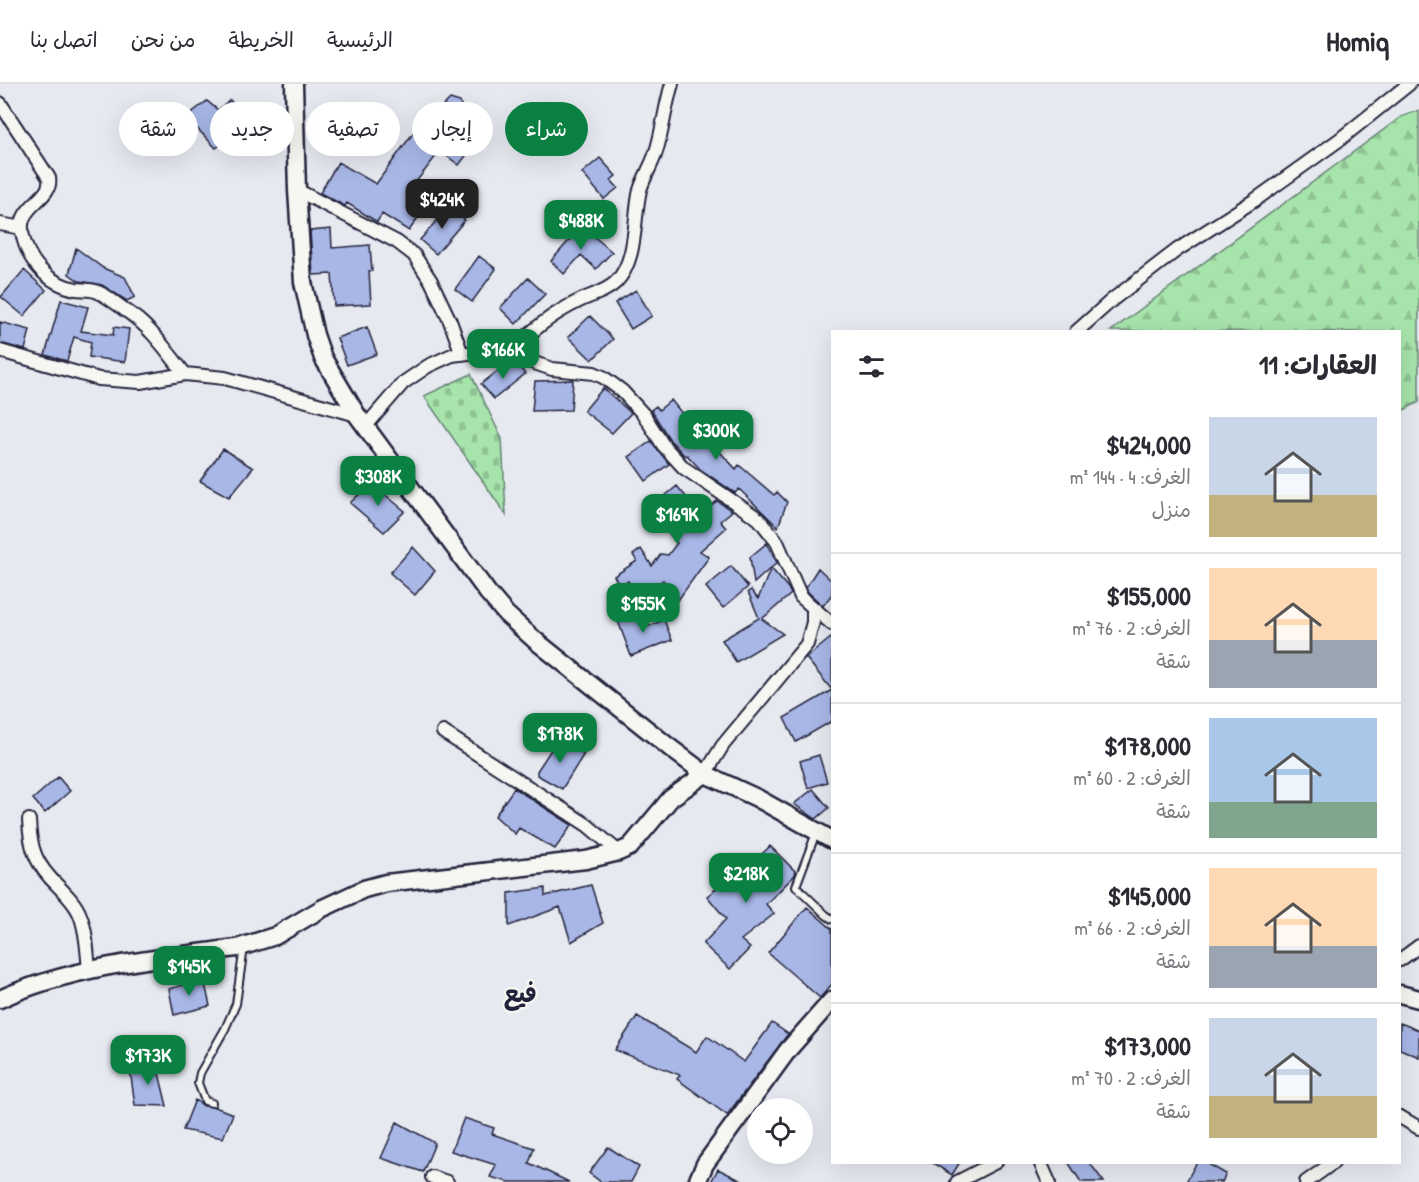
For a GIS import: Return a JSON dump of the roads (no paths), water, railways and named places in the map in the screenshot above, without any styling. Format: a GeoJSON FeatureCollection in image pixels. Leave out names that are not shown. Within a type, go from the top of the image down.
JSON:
{"type":"FeatureCollection","features":[{"type":"Feature","properties":{"kind":"main road"},"geometry":{"type":"LineString","coordinates":[[294,84],[297,190],[303,282],[315,335],[323,358],[361,421],[488,593],[506,614],[536,641],[705,774],[756,798],[831,840]]}},
{"type":"Feature","properties":{"kind":"main road"},"geometry":{"type":"LineString","coordinates":[[0,999],[20,990],[89,970],[244,946],[275,936],[321,909],[364,889],[386,883],[586,860],[619,852],[630,847],[671,798],[705,774]]}},
{"type":"Feature","properties":{"kind":"main road"},"geometry":{"type":"LineString","coordinates":[[1401,994],[1419,999]]}},
{"type":"Feature","properties":{"kind":"main road"},"geometry":{"type":"LineString","coordinates":[[697,1182],[705,1164],[788,1050],[831,1001]]}},
{"type":"Feature","properties":{"kind":"street"},"geometry":{"type":"LineString","coordinates":[[510,354],[525,336],[538,326],[578,301],[615,284],[625,271],[632,243],[640,189],[656,152],[672,84]]}},
{"type":"Feature","properties":{"kind":"street"},"geometry":{"type":"LineString","coordinates":[[1078,330],[1112,300],[1177,250],[1255,200],[1338,140],[1409,84]]}},
{"type":"Feature","properties":{"kind":"street"},"geometry":{"type":"LineString","coordinates":[[0,103],[50,178],[48,190],[26,211],[21,228],[32,259],[49,279],[74,289],[97,291],[127,311],[156,337],[185,374]]}},
{"type":"Feature","properties":{"kind":"street"},"geometry":{"type":"LineString","coordinates":[[297,190],[397,242],[414,255],[431,281],[450,321],[462,354]]}},
{"type":"Feature","properties":{"kind":"street"},"geometry":{"type":"LineString","coordinates":[[0,225],[21,228]]}},
{"type":"Feature","properties":{"kind":"street"},"geometry":{"type":"LineString","coordinates":[[0,351],[99,379],[115,381],[140,382],[185,374],[225,378],[318,405],[361,421],[403,383],[428,366],[452,356],[485,351],[510,354],[552,369],[594,373],[622,391],[644,415],[663,445],[684,468],[759,519],[777,542],[798,591],[831,623]]}},
{"type":"Feature","properties":{"kind":"street"},"geometry":{"type":"LineString","coordinates":[[705,774],[723,746],[807,644],[813,622],[813,608]]}},
{"type":"Feature","properties":{"kind":"street"},"geometry":{"type":"LineString","coordinates":[[443,732],[587,825],[619,852]]}},
{"type":"Feature","properties":{"kind":"street"},"geometry":{"type":"LineString","coordinates":[[29,820],[32,851],[39,864],[80,913],[85,929],[89,970]]}},
{"type":"Feature","properties":{"kind":"street"},"geometry":{"type":"LineString","coordinates":[[1401,959],[1419,946]]}},
{"type":"Feature","properties":{"kind":"street"},"geometry":{"type":"LineString","coordinates":[[1401,1117],[1419,1128]]}},
{"type":"Feature","properties":{"kind":"street"},"geometry":{"type":"LineString","coordinates":[[957,1182],[992,1164]]}},
{"type":"Feature","properties":{"kind":"street"},"geometry":{"type":"LineString","coordinates":[[1041,1164],[1049,1182]]}},
{"type":"Feature","properties":{"kind":"street"},"geometry":{"type":"LineString","coordinates":[[1306,1182],[1331,1164]]}},
{"type":"Feature","properties":{"kind":"street"},"geometry":{"type":"LineString","coordinates":[[432,1177],[447,1182]]}},
{"type":"Feature","properties":{"kind":"lane"},"geometry":{"type":"LineString","coordinates":[[816,832],[796,886],[831,918]]}},
{"type":"Feature","properties":{"kind":"lane"},"geometry":{"type":"LineString","coordinates":[[212,1103],[206,1101],[198,1083],[200,1073],[225,1029],[236,1004],[244,946]]}},
{"type":"Feature","properties":{"kind":"district","name":"فيع"},"geometry":{"type":"Point","coordinates":[520,993]}}]}
